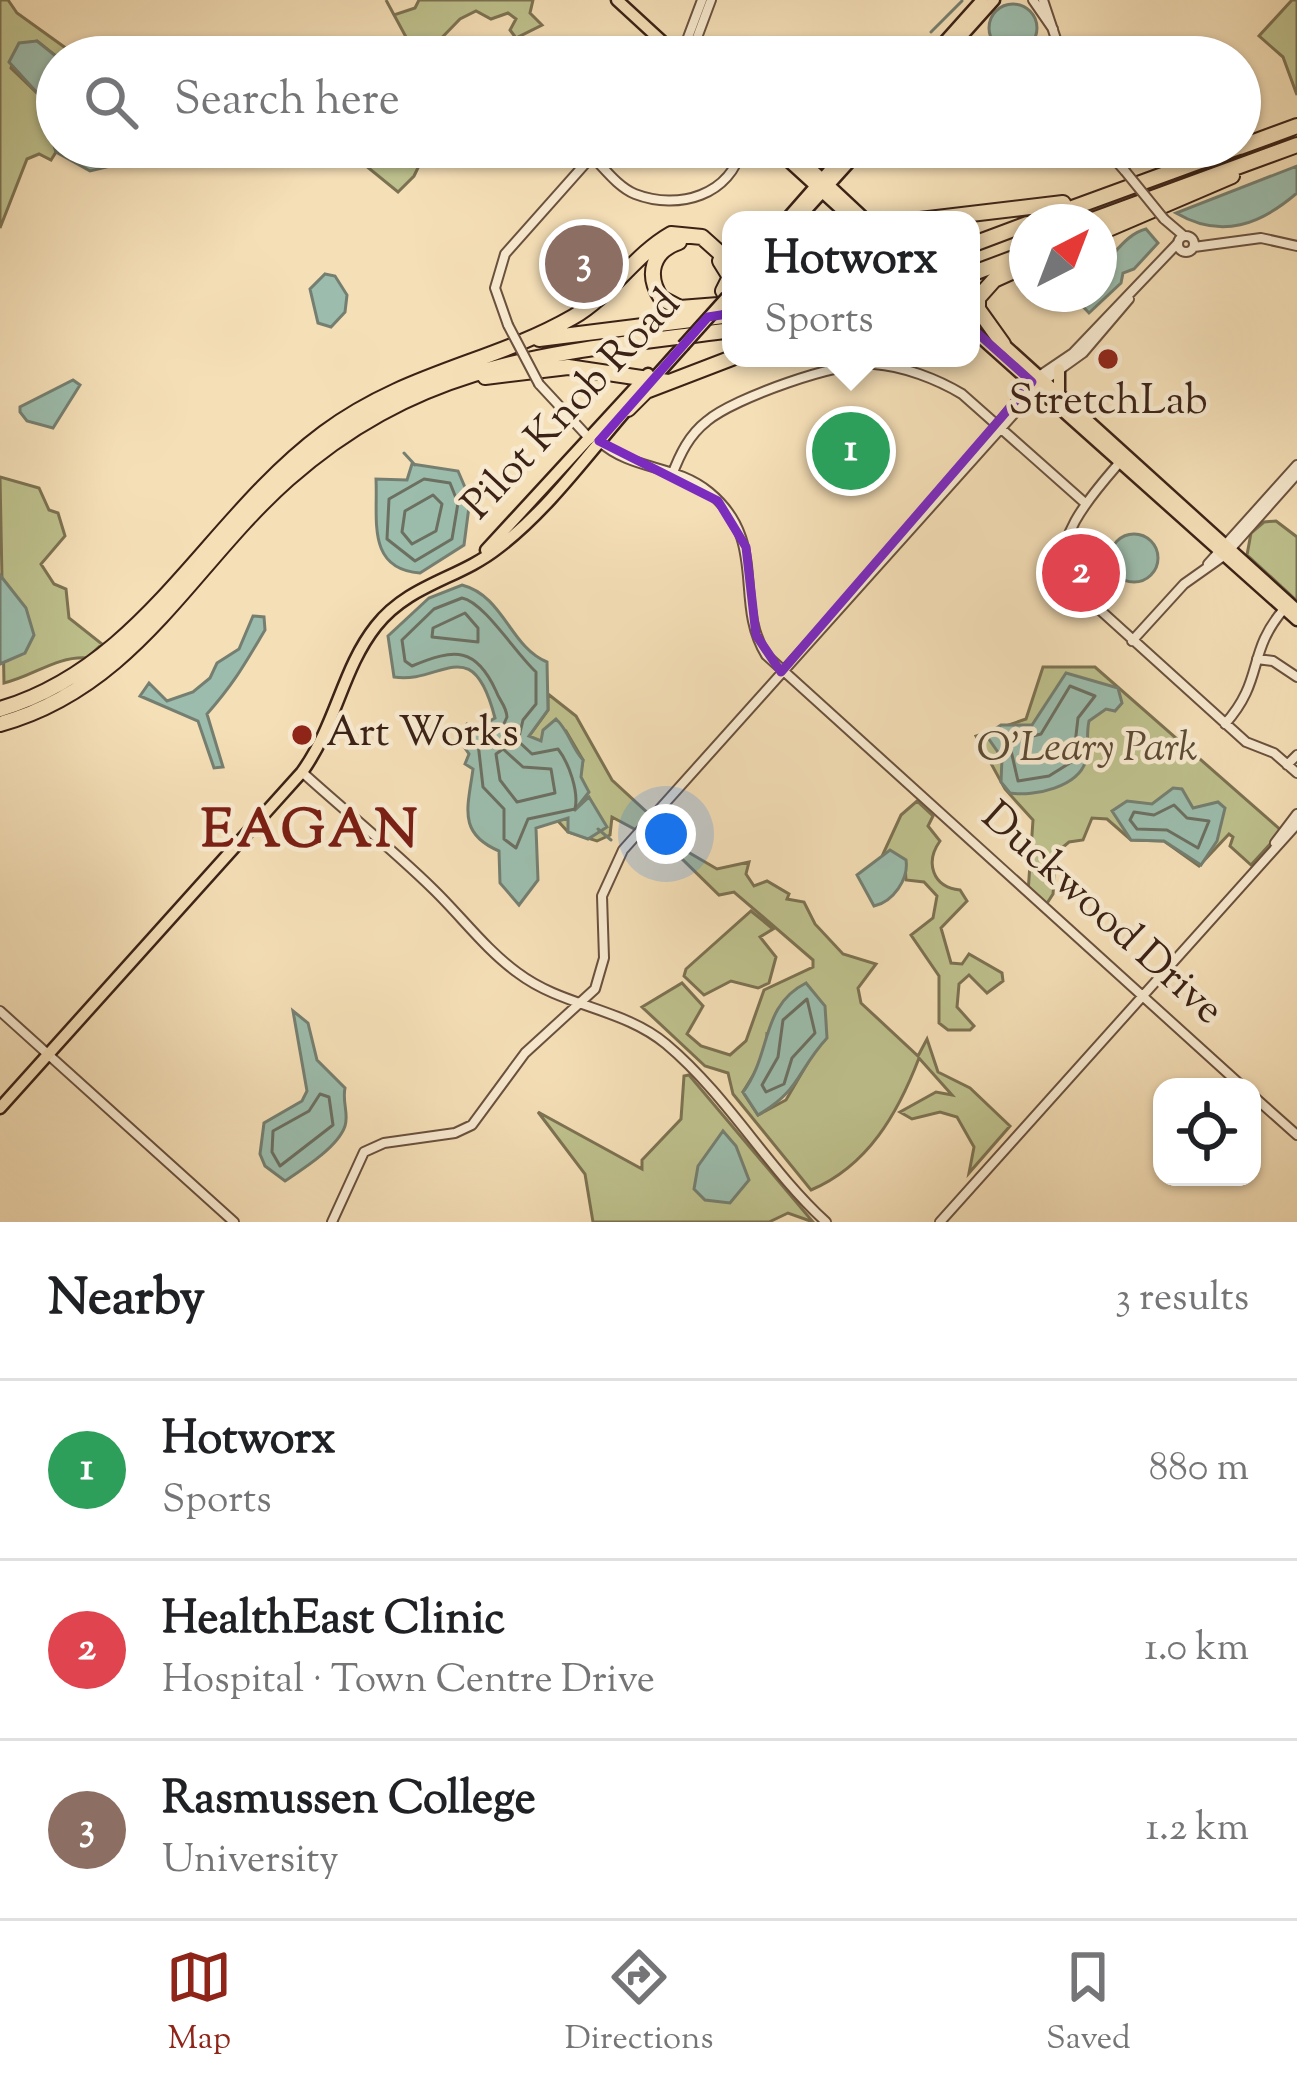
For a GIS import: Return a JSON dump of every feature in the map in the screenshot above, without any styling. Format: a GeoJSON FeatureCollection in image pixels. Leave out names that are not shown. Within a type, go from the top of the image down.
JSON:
{"type":"FeatureCollection","features":[{"type":"Feature","properties":{"kind":"highway"},"geometry":{"type":"LineString","coordinates":[[1261,139],[1297,126]]}},
{"type":"Feature","properties":{"kind":"highway"},"geometry":{"type":"LineString","coordinates":[[1261,158],[1297,145]]}},
{"type":"Feature","properties":{"kind":"highway"},"geometry":{"type":"LineString","coordinates":[[1261,160],[1272,154]]}},
{"type":"Feature","properties":{"kind":"highway"},"geometry":{"type":"LineString","coordinates":[[1083,204],[1182,168]]}},
{"type":"Feature","properties":{"kind":"highway"},"geometry":{"type":"LineString","coordinates":[[1117,211],[1234,168]]}},
{"type":"Feature","properties":{"kind":"highway"},"geometry":{"type":"LineString","coordinates":[[1117,226],[1211,188],[1247,168]]}},
{"type":"Feature","properties":{"kind":"highway"},"geometry":{"type":"LineString","coordinates":[[1117,216],[1183,187]]}},
{"type":"Feature","properties":{"kind":"highway"},"geometry":{"type":"LineString","coordinates":[[980,215],[1025,211],[1127,188]]}},
{"type":"Feature","properties":{"kind":"highway"},"geometry":{"type":"LineString","coordinates":[[980,242],[1009,231]]}},
{"type":"Feature","properties":{"kind":"highway"},"geometry":{"type":"LineString","coordinates":[[0,709],[65,682],[121,643],[256,490],[327,431],[406,384],[576,315],[671,234],[694,234],[722,258]]}},
{"type":"Feature","properties":{"kind":"highway"},"geometry":{"type":"LineString","coordinates":[[722,259],[695,243],[677,242],[654,263],[654,287],[680,308],[722,295]]}},
{"type":"Feature","properties":{"kind":"highway"},"geometry":{"type":"LineString","coordinates":[[980,266],[1009,255]]}},
{"type":"Feature","properties":{"kind":"highway"},"geometry":{"type":"LineString","coordinates":[[980,296],[994,280],[1009,273]]}},
{"type":"Feature","properties":{"kind":"highway"},"geometry":{"type":"LineString","coordinates":[[980,312],[1003,344]]}},
{"type":"Feature","properties":{"kind":"highway"},"geometry":{"type":"LineString","coordinates":[[476,356],[565,334],[722,316]]}},
{"type":"Feature","properties":{"kind":"highway"},"geometry":{"type":"LineString","coordinates":[[0,724],[70,695],[109,670],[155,629],[249,516],[289,478],[352,431],[417,395],[541,353],[722,331]]}},
{"type":"Feature","properties":{"kind":"highway"},"geometry":{"type":"LineString","coordinates":[[628,409],[646,391],[722,362]]}},
{"type":"Feature","properties":{"kind":"highway"},"geometry":{"type":"LineString","coordinates":[[417,395],[494,374],[548,368],[613,370],[679,383],[722,366]]}},
{"type":"Feature","properties":{"kind":"main road"},"geometry":{"type":"LineString","coordinates":[[617,0],[657,36]]}},
{"type":"Feature","properties":{"kind":"main road"},"geometry":{"type":"LineString","coordinates":[[962,36],[994,0]]}},
{"type":"Feature","properties":{"kind":"main road"},"geometry":{"type":"LineString","coordinates":[[961,36],[978,5]]}},
{"type":"Feature","properties":{"kind":"main road"},"geometry":{"type":"LineString","coordinates":[[950,36],[978,5]]}},
{"type":"Feature","properties":{"kind":"main road"},"geometry":{"type":"LineString","coordinates":[[800,168],[855,211]]}},
{"type":"Feature","properties":{"kind":"main road"},"geometry":{"type":"LineString","coordinates":[[807,168],[845,211]]}},
{"type":"Feature","properties":{"kind":"main road"},"geometry":{"type":"LineString","coordinates":[[803,211],[835,168]]}},
{"type":"Feature","properties":{"kind":"main road"},"geometry":{"type":"LineString","coordinates":[[795,211],[840,168]]}},
{"type":"Feature","properties":{"kind":"main road","name":"Pilot Knob Road"},"geometry":{"type":"LineString","coordinates":[[595,440],[722,299]]}},
{"type":"Feature","properties":{"kind":"main road"},"geometry":{"type":"LineString","coordinates":[[980,323],[1120,462],[1225,549]]}},
{"type":"Feature","properties":{"kind":"main road"},"geometry":{"type":"LineString","coordinates":[[980,336],[1060,395],[1297,620]]}},
{"type":"Feature","properties":{"kind":"main road"},"geometry":{"type":"LineString","coordinates":[[1059,369],[1060,395]]}},
{"type":"Feature","properties":{"kind":"main road","name":"Pilot Knob Road"},"geometry":{"type":"LineString","coordinates":[[0,1108],[302,772],[331,729],[353,663],[376,626],[403,598],[459,569],[501,536],[628,409],[648,380]]}},
{"type":"Feature","properties":{"kind":"main road"},"geometry":{"type":"LineString","coordinates":[[1120,462],[1126,460],[1156,482]]}},
{"type":"Feature","properties":{"kind":"street"},"geometry":{"type":"LineString","coordinates":[[688,36],[702,0]]}},
{"type":"Feature","properties":{"kind":"street"},"geometry":{"type":"LineString","coordinates":[[698,36],[711,0]]}},
{"type":"Feature","properties":{"kind":"street"},"geometry":{"type":"LineString","coordinates":[[1033,0],[1057,35]]}},
{"type":"Feature","properties":{"kind":"street"},"geometry":{"type":"LineString","coordinates":[[1043,0],[1057,35]]}},
{"type":"Feature","properties":{"kind":"street","name":"Duckwood Drive"},"geometry":{"type":"LineString","coordinates":[[582,168],[505,254],[496,288],[508,325],[539,384],[629,469],[673,475],[707,490],[738,529],[751,564],[756,635],[781,672],[1233,1078]]}},
{"type":"Feature","properties":{"kind":"street"},"geometry":{"type":"LineString","coordinates":[[605,168],[634,193],[694,198],[714,191],[734,168]]}},
{"type":"Feature","properties":{"kind":"street"},"geometry":{"type":"LineString","coordinates":[[1123,168],[1185,243]]}},
{"type":"Feature","properties":{"kind":"street"},"geometry":{"type":"LineString","coordinates":[[332,1222],[364,1152],[384,1143],[472,1125],[525,1053],[581,1005],[602,973],[602,896],[612,866],[1038,381],[1185,243],[1261,238],[1297,246]]}},
{"type":"Feature","properties":{"kind":"street"},"geometry":{"type":"LineString","coordinates":[[1038,381],[1100,335],[1132,292]]}},
{"type":"Feature","properties":{"kind":"street"},"geometry":{"type":"LineString","coordinates":[[673,475],[685,445],[716,414],[849,367]]}},
{"type":"Feature","properties":{"kind":"street"},"geometry":{"type":"LineString","coordinates":[[889,367],[944,383],[1085,503]]}},
{"type":"Feature","properties":{"kind":"street"},"geometry":{"type":"LineString","coordinates":[[1120,462],[1085,503],[1063,571],[1073,588],[1225,724],[1297,773]]}},
{"type":"Feature","properties":{"kind":"street"},"geometry":{"type":"LineString","coordinates":[[1132,641],[1297,469]]}},
{"type":"Feature","properties":{"kind":"street"},"geometry":{"type":"LineString","coordinates":[[1225,724],[1252,690],[1261,636],[1291,610]]}},
{"type":"Feature","properties":{"kind":"street"},"geometry":{"type":"LineString","coordinates":[[1257,660],[1275,663],[1297,677]]}},
{"type":"Feature","properties":{"kind":"street"},"geometry":{"type":"LineString","coordinates":[[1287,764],[1297,755]]}},
{"type":"Feature","properties":{"kind":"street"},"geometry":{"type":"LineString","coordinates":[[302,772],[432,888],[514,971],[581,1005],[631,1021],[667,1045],[725,1099],[787,1183],[826,1222]]}},
{"type":"Feature","properties":{"kind":"street"},"geometry":{"type":"LineString","coordinates":[[1268,854],[1297,814]]}},
{"type":"Feature","properties":{"kind":"street"},"geometry":{"type":"LineString","coordinates":[[940,1222],[1297,824]]}},
{"type":"Feature","properties":{"kind":"street"},"geometry":{"type":"LineString","coordinates":[[0,1010],[234,1222]]}},
{"type":"Feature","properties":{"kind":"street"},"geometry":{"type":"LineString","coordinates":[[1261,1103],[1297,1135]]}},
{"type":"Feature","properties":{"kind":"highlighted area"},"geometry":{"type":"Polygon","coordinates":[[[906,269],[1032,382],[781,672],[756,635],[746,547],[718,501],[599,441],[708,317],[798,303],[906,269]]]}},
{"type":"Feature","properties":{"kind":"green space"},"geometry":{"type":"Polygon","coordinates":[[[0,0],[8,0],[17,13],[49,36],[19,44],[11,68],[36,92],[36,155],[27,159],[0,228],[0,0]]]}},
{"type":"Feature","properties":{"kind":"green space"},"geometry":{"type":"Polygon","coordinates":[[[419,0],[533,0],[530,13],[542,25],[514,36],[510,30],[516,19],[508,13],[491,19],[476,11],[443,36],[405,36],[394,15],[415,8],[419,0]]]}},
{"type":"Feature","properties":{"kind":"green space"},"geometry":{"type":"Polygon","coordinates":[[[1297,0],[1297,95],[1283,57],[1259,36],[1297,0]]]}},
{"type":"Feature","properties":{"kind":"green space"},"geometry":{"type":"Polygon","coordinates":[[[369,168],[418,168],[398,192],[369,168]]]}},
{"type":"Feature","properties":{"kind":"green space"},"geometry":{"type":"Polygon","coordinates":[[[0,477],[39,488],[49,510],[58,513],[65,536],[41,564],[54,584],[66,589],[69,618],[102,644],[87,658],[65,660],[4,683],[0,477]]]}},
{"type":"Feature","properties":{"kind":"green space"},"geometry":{"type":"Polygon","coordinates":[[[1276,521],[1297,537],[1297,601],[1247,555],[1251,533],[1264,522],[1276,521]]]}},
{"type":"Feature","properties":{"kind":"green space","name":"O'Leary Park"},"geometry":{"type":"Polygon","coordinates":[[[1043,667],[1095,667],[1282,831],[1251,865],[1230,846],[1233,837],[1229,834],[1199,866],[1164,841],[1131,840],[1107,819],[1092,818],[1083,840],[1069,842],[1056,853],[1053,894],[1044,908],[1028,893],[1033,820],[1005,789],[976,736],[1026,719],[1043,667]]]}},
{"type":"Feature","properties":{"kind":"green space"},"geometry":{"type":"Polygon","coordinates":[[[548,694],[576,716],[612,780],[651,816],[640,832],[612,817],[610,835],[597,841],[568,832],[558,821],[573,811],[583,760],[566,731],[535,743],[529,736],[548,710],[548,694]]]}},
{"type":"Feature","properties":{"kind":"green space"},"geometry":{"type":"Polygon","coordinates":[[[917,801],[933,816],[928,826],[940,841],[932,865],[937,879],[960,890],[967,901],[941,928],[951,963],[962,964],[969,954],[1002,973],[1003,981],[987,993],[969,975],[959,984],[957,1007],[974,1026],[970,1030],[948,1030],[939,1023],[939,976],[911,935],[933,918],[937,896],[924,882],[906,880],[905,865],[883,854],[901,815],[917,801]]]}},
{"type":"Feature","properties":{"kind":"green space"},"geometry":{"type":"Polygon","coordinates":[[[676,845],[717,869],[749,862],[746,874],[754,886],[767,881],[789,894],[787,899],[804,902],[815,924],[843,954],[876,964],[858,988],[861,1003],[918,1056],[927,1039],[938,1072],[970,1088],[1010,1126],[969,1173],[974,1147],[957,1117],[940,1112],[912,1119],[900,1112],[936,1092],[952,1095],[919,1058],[891,1118],[865,1152],[811,1190],[733,1094],[728,1073],[705,1066],[642,1007],[682,983],[703,1006],[687,1034],[701,1046],[730,1055],[746,1041],[764,990],[813,967],[813,960],[734,892],[719,895],[674,851],[676,845]],[[767,1034],[767,1053],[743,1092],[758,1115],[786,1100],[817,1047],[767,1034]]]}},
{"type":"Feature","properties":{"kind":"green space"},"geometry":{"type":"Polygon","coordinates":[[[751,911],[773,929],[760,937],[776,957],[769,983],[758,988],[731,981],[704,995],[684,976],[686,969],[751,911]]]}},
{"type":"Feature","properties":{"kind":"green space"},"geometry":{"type":"Polygon","coordinates":[[[689,1075],[813,1222],[788,1213],[769,1222],[593,1222],[585,1174],[538,1112],[642,1169],[642,1160],[681,1119],[684,1076],[689,1075]]]}},
{"type":"Feature","properties":{"kind":"water"},"geometry":{"type":"Polygon","coordinates":[[[1004,5],[1022,5],[1036,19],[1036,36],[990,36],[990,19],[1004,5]]]}},
{"type":"Feature","properties":{"kind":"water"},"geometry":{"type":"Polygon","coordinates":[[[36,41],[36,92],[9,62],[19,43],[36,41]]]}},
{"type":"Feature","properties":{"kind":"water"},"geometry":{"type":"Polygon","coordinates":[[[1297,166],[1297,193],[1255,220],[1209,226],[1176,213],[1297,166]]]}},
{"type":"Feature","properties":{"kind":"water"},"geometry":{"type":"Polygon","coordinates":[[[1146,229],[1158,243],[1134,269],[1123,273],[1117,287],[1117,250],[1146,229]]]}},
{"type":"Feature","properties":{"kind":"water"},"geometry":{"type":"Polygon","coordinates":[[[325,274],[335,276],[347,295],[345,312],[331,327],[318,323],[310,289],[325,274]]]}},
{"type":"Feature","properties":{"kind":"water"},"geometry":{"type":"Polygon","coordinates":[[[73,380],[80,385],[53,428],[27,421],[20,412],[20,407],[73,380]]]}},
{"type":"Feature","properties":{"kind":"water"},"geometry":{"type":"Polygon","coordinates":[[[412,464],[458,471],[470,499],[464,545],[420,573],[391,562],[378,540],[376,479],[407,480],[412,464]]]}},
{"type":"Feature","properties":{"kind":"water"},"geometry":{"type":"Polygon","coordinates":[[[1134,534],[1151,541],[1158,558],[1151,575],[1134,582],[1117,575],[1110,558],[1117,541],[1134,534]]]}},
{"type":"Feature","properties":{"kind":"water"},"geometry":{"type":"Polygon","coordinates":[[[0,575],[26,608],[34,635],[25,653],[0,664],[0,575]]]}},
{"type":"Feature","properties":{"kind":"water"},"geometry":{"type":"Polygon","coordinates":[[[462,585],[488,600],[524,645],[547,662],[548,710],[529,736],[541,741],[543,730],[556,719],[583,760],[581,777],[589,792],[574,811],[589,797],[607,827],[588,839],[568,832],[568,818],[536,828],[538,880],[519,905],[500,883],[499,851],[477,836],[468,818],[473,769],[465,764],[469,754],[458,738],[467,724],[477,728],[495,718],[486,691],[465,668],[394,677],[388,636],[429,598],[462,585]]]}},
{"type":"Feature","properties":{"kind":"water"},"geometry":{"type":"Polygon","coordinates":[[[253,616],[264,617],[265,630],[207,714],[223,767],[214,768],[198,721],[140,696],[149,683],[167,701],[193,692],[210,678],[217,663],[239,649],[253,616]]]}},
{"type":"Feature","properties":{"kind":"water"},"geometry":{"type":"Polygon","coordinates":[[[1066,673],[1118,688],[1122,703],[1115,711],[1106,709],[1089,721],[1086,760],[1075,777],[1043,791],[1010,793],[1001,782],[1002,758],[986,735],[1001,725],[1032,725],[1066,673]]]}},
{"type":"Feature","properties":{"kind":"water"},"geometry":{"type":"Polygon","coordinates":[[[1173,788],[1182,789],[1193,808],[1218,802],[1225,808],[1217,841],[1201,865],[1164,841],[1131,840],[1112,811],[1127,801],[1152,804],[1173,788]]]}},
{"type":"Feature","properties":{"kind":"water"},"geometry":{"type":"Polygon","coordinates":[[[890,850],[906,860],[905,875],[893,895],[874,906],[857,875],[890,850]]]}},
{"type":"Feature","properties":{"kind":"water"},"geometry":{"type":"Polygon","coordinates":[[[806,983],[825,1006],[827,1038],[791,1089],[758,1115],[743,1092],[781,1004],[806,983]]]}},
{"type":"Feature","properties":{"kind":"water"},"geometry":{"type":"Polygon","coordinates":[[[293,1011],[308,1023],[317,1060],[345,1088],[346,1117],[335,1142],[285,1181],[265,1166],[260,1154],[264,1123],[302,1101],[307,1091],[293,1011]]]}},
{"type":"Feature","properties":{"kind":"water"},"geometry":{"type":"Polygon","coordinates":[[[723,1131],[736,1146],[749,1180],[730,1203],[705,1200],[694,1189],[698,1166],[723,1131]]]}},
{"type":"Feature","properties":{"kind":"waterway"},"geometry":{"type":"LineString","coordinates":[[931,32],[962,1]]}},
{"type":"Feature","properties":{"kind":"waterway"},"geometry":{"type":"LineString","coordinates":[[404,453],[415,465]]}},
{"type":"Feature","properties":{"kind":"waterway"},"geometry":{"type":"LineString","coordinates":[[598,829],[611,840]]}},
{"type":"Feature","properties":{"kind":"place","name":"Rasmussen College"},"geometry":{"type":"Point","coordinates":[584,264]}},
{"type":"Feature","properties":{"kind":"place","name":"StretchLab"},"geometry":{"type":"Point","coordinates":[1108,359]}},
{"type":"Feature","properties":{"kind":"place","name":"Hotworx"},"geometry":{"type":"Point","coordinates":[851,451]}},
{"type":"Feature","properties":{"kind":"place","name":"HealthEast Clinic"},"geometry":{"type":"Point","coordinates":[1081,573]}},
{"type":"Feature","properties":{"kind":"place","name":"Art Works"},"geometry":{"type":"Point","coordinates":[302,735]}},
{"type":"Feature","properties":{"kind":"district","name":"EAGAN"},"geometry":{"type":"Point","coordinates":[311,833]}}]}
